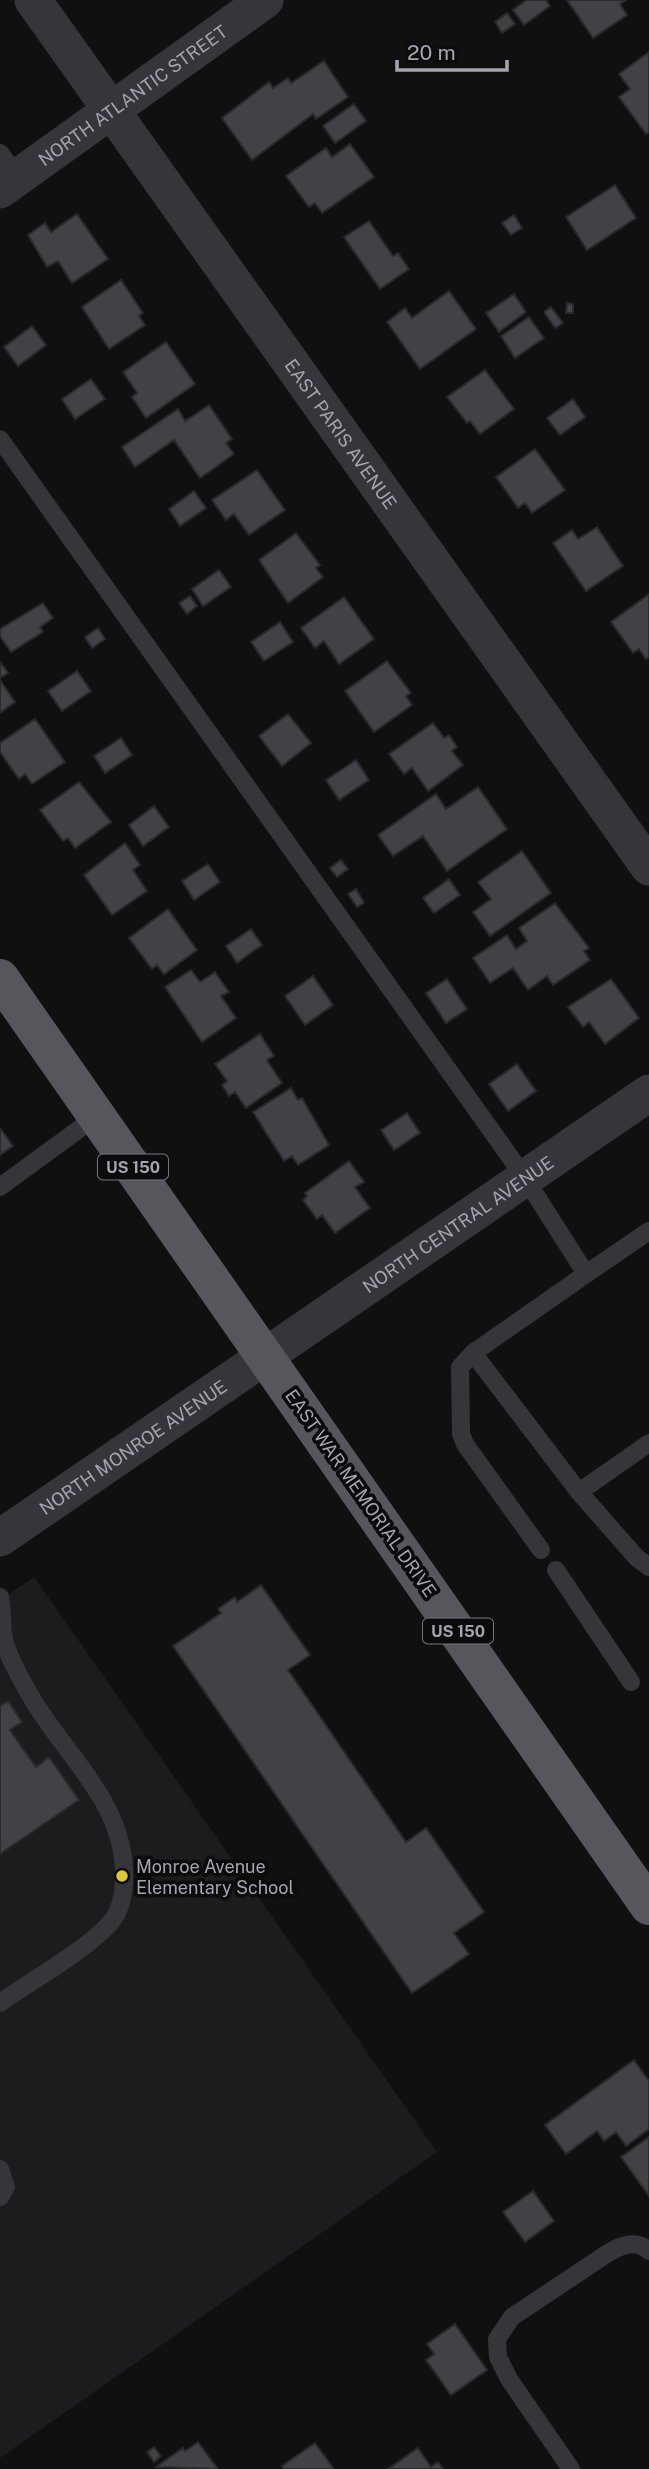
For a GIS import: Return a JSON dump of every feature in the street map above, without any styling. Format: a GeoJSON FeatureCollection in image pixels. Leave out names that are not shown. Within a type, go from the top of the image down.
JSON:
{"type":"FeatureCollection","features":[{"type":"Feature","properties":{"kind":"highway","name":"EAST WAR MEMORIAL DRIVE"},"geometry":{"type":"LineString","coordinates":[[0,978],[649,1906]]}},
{"type":"Feature","properties":{"kind":"street","name":"EAST PARIS AVENUE"},"geometry":{"type":"LineString","coordinates":[[33,0],[649,867]]}},
{"type":"Feature","properties":{"kind":"street","name":"NORTH ATLANTIC STREET"},"geometry":{"type":"LineString","coordinates":[[6,173],[109,110],[265,0]]}},
{"type":"Feature","properties":{"kind":"street","name":"NORTH CENTRAL AVENUE"},"geometry":{"type":"LineString","coordinates":[[266,1357],[649,1093]]}},
{"type":"Feature","properties":{"kind":"street","name":"NORTH MONROE AVENUE"},"geometry":{"type":"LineString","coordinates":[[0,1538],[266,1357]]}},
{"type":"Feature","properties":{"kind":"lane"},"geometry":{"type":"LineString","coordinates":[[0,439],[525,1178],[586,1274]]}},
{"type":"Feature","properties":{"kind":"lane"},"geometry":{"type":"LineString","coordinates":[[0,1187],[97,1116]]}},
{"type":"Feature","properties":{"kind":"lane"},"geometry":{"type":"LineString","coordinates":[[541,1550],[461,1434],[460,1367],[473,1353],[649,1231]]}},
{"type":"Feature","properties":{"kind":"lane"},"geometry":{"type":"LineString","coordinates":[[473,1353],[579,1492],[636,1557],[649,1567]]}},
{"type":"Feature","properties":{"kind":"lane"},"geometry":{"type":"LineString","coordinates":[[579,1492],[649,1443]]}},
{"type":"Feature","properties":{"kind":"lane"},"geometry":{"type":"LineString","coordinates":[[556,1570],[631,1682]]}},
{"type":"Feature","properties":{"kind":"lane"},"geometry":{"type":"LineString","coordinates":[[0,1597],[10,1658],[27,1691],[84,1769],[117,1826],[125,1859],[124,1892],[114,1920],[0,2003]]}},
{"type":"Feature","properties":{"kind":"lane"},"geometry":{"type":"LineString","coordinates":[[0,2169],[6,2187],[0,2197]]}},
{"type":"Feature","properties":{"kind":"lane"},"geometry":{"type":"LineString","coordinates":[[571,2469],[509,2379],[498,2357],[497,2339],[512,2317],[608,2253],[625,2244],[637,2244],[649,2251]]}},
{"type":"Feature","properties":{"kind":"shaded area","name":"Monroe Avenue Elementary School"},"geometry":{"type":"Polygon","coordinates":[[[34,1577],[437,2152],[0,2458],[0,1600],[34,1577]]]}},
{"type":"Feature","properties":{"kind":"building"},"geometry":{"type":"Polygon","coordinates":[[[526,0],[546,0],[550,6],[524,25],[513,10],[526,0]]]}},
{"type":"Feature","properties":{"kind":"building"},"geometry":{"type":"Polygon","coordinates":[[[567,0],[626,0],[620,4],[627,15],[593,38],[567,0]]]}},
{"type":"Feature","properties":{"kind":"building"},"geometry":{"type":"Polygon","coordinates":[[[507,13],[515,24],[502,33],[495,22],[507,13]]]}},
{"type":"Feature","properties":{"kind":"building"},"geometry":{"type":"Polygon","coordinates":[[[649,52],[649,132],[646,134],[619,97],[630,89],[619,74],[649,52]]]}},
{"type":"Feature","properties":{"kind":"building"},"geometry":{"type":"Polygon","coordinates":[[[324,61],[348,97],[316,119],[313,114],[252,160],[222,118],[269,82],[273,88],[288,78],[291,83],[324,61]]]}},
{"type":"Feature","properties":{"kind":"building"},"geometry":{"type":"Polygon","coordinates":[[[354,104],[366,121],[335,143],[323,126],[354,104]]]}},
{"type":"Feature","properties":{"kind":"building"},"geometry":{"type":"Polygon","coordinates":[[[350,144],[374,177],[322,213],[315,203],[309,207],[286,176],[326,148],[332,157],[350,144]]]}},
{"type":"Feature","properties":{"kind":"building"},"geometry":{"type":"Polygon","coordinates":[[[615,185],[636,218],[587,250],[566,217],[615,185]]]}},
{"type":"Feature","properties":{"kind":"building"},"geometry":{"type":"Polygon","coordinates":[[[77,214],[108,259],[72,283],[58,261],[47,267],[28,235],[45,223],[51,232],[77,214]]]}},
{"type":"Feature","properties":{"kind":"building"},"geometry":{"type":"Polygon","coordinates":[[[514,215],[522,228],[511,235],[502,223],[514,215]]]}},
{"type":"Feature","properties":{"kind":"building"},"geometry":{"type":"Polygon","coordinates":[[[369,221],[393,256],[398,253],[409,269],[380,289],[344,237],[369,221]]]}},
{"type":"Feature","properties":{"kind":"building"},"geometry":{"type":"Polygon","coordinates":[[[121,280],[143,313],[139,316],[145,325],[109,349],[82,307],[121,280]]]}},
{"type":"Feature","properties":{"kind":"building"},"geometry":{"type":"Polygon","coordinates":[[[449,291],[476,329],[420,369],[387,322],[405,308],[412,318],[449,291]]]}},
{"type":"Feature","properties":{"kind":"building"},"geometry":{"type":"Polygon","coordinates":[[[514,294],[526,312],[499,332],[486,313],[514,294]]]}},
{"type":"Feature","properties":{"kind":"building"},"geometry":{"type":"Polygon","coordinates":[[[567,303],[573,304],[573,313],[566,313],[567,303]]]}},
{"type":"Feature","properties":{"kind":"building"},"geometry":{"type":"Polygon","coordinates":[[[551,307],[563,323],[555,328],[544,312],[551,307]]]}},
{"type":"Feature","properties":{"kind":"building"},"geometry":{"type":"Polygon","coordinates":[[[529,317],[544,338],[515,358],[501,336],[529,317]]]}},
{"type":"Feature","properties":{"kind":"building"},"geometry":{"type":"Polygon","coordinates":[[[32,326],[46,345],[18,366],[4,347],[32,326]]]}},
{"type":"Feature","properties":{"kind":"building"},"geometry":{"type":"Polygon","coordinates":[[[166,342],[195,384],[146,418],[132,397],[137,393],[123,372],[166,342]]]}},
{"type":"Feature","properties":{"kind":"building"},"geometry":{"type":"Polygon","coordinates":[[[485,370],[514,409],[480,434],[470,421],[467,423],[447,397],[485,370]]]}},
{"type":"Feature","properties":{"kind":"building"},"geometry":{"type":"Polygon","coordinates":[[[91,379],[105,399],[75,419],[62,399],[91,379]]]}},
{"type":"Feature","properties":{"kind":"building"},"geometry":{"type":"Polygon","coordinates":[[[573,399],[585,417],[560,435],[547,418],[573,399]]]}},
{"type":"Feature","properties":{"kind":"building"},"geometry":{"type":"Polygon","coordinates":[[[209,405],[232,439],[226,443],[234,454],[200,478],[174,440],[135,467],[122,447],[178,409],[185,421],[209,405]]]}},
{"type":"Feature","properties":{"kind":"building"},"geometry":{"type":"Polygon","coordinates":[[[535,449],[565,490],[532,513],[525,503],[518,508],[496,477],[535,449]]]}},
{"type":"Feature","properties":{"kind":"building"},"geometry":{"type":"Polygon","coordinates":[[[257,470],[285,510],[249,535],[234,514],[226,520],[212,500],[257,470]]]}},
{"type":"Feature","properties":{"kind":"building"},"geometry":{"type":"Polygon","coordinates":[[[194,491],[206,508],[180,526],[169,509],[194,491]]]}},
{"type":"Feature","properties":{"kind":"building"},"geometry":{"type":"Polygon","coordinates":[[[597,527],[623,566],[586,591],[553,543],[572,530],[578,539],[597,527]]]}},
{"type":"Feature","properties":{"kind":"building"},"geometry":{"type":"Polygon","coordinates":[[[296,533],[320,565],[316,568],[323,577],[288,603],[259,560],[296,533]]]}},
{"type":"Feature","properties":{"kind":"building"},"geometry":{"type":"Polygon","coordinates":[[[219,570],[231,587],[203,606],[192,589],[219,570]]]}},
{"type":"Feature","properties":{"kind":"building"},"geometry":{"type":"Polygon","coordinates":[[[649,594],[649,657],[646,659],[639,649],[633,653],[611,622],[649,594]]]}},
{"type":"Feature","properties":{"kind":"building"},"geometry":{"type":"Polygon","coordinates":[[[190,596],[197,606],[187,614],[179,603],[190,596]]]}},
{"type":"Feature","properties":{"kind":"building"},"geometry":{"type":"Polygon","coordinates":[[[344,597],[374,639],[339,664],[324,641],[315,648],[301,628],[344,597]]]}},
{"type":"Feature","properties":{"kind":"building"},"geometry":{"type":"Polygon","coordinates":[[[43,603],[53,618],[40,627],[43,632],[11,652],[0,636],[0,629],[43,603]]]}},
{"type":"Feature","properties":{"kind":"building"},"geometry":{"type":"Polygon","coordinates":[[[280,622],[293,642],[264,661],[251,642],[280,622]]]}},
{"type":"Feature","properties":{"kind":"building"},"geometry":{"type":"Polygon","coordinates":[[[98,628],[105,639],[92,648],[85,637],[98,628]]]}},
{"type":"Feature","properties":{"kind":"building"},"geometry":{"type":"Polygon","coordinates":[[[387,661],[411,693],[406,696],[412,705],[374,732],[345,691],[387,661]]]}},
{"type":"Feature","properties":{"kind":"building"},"geometry":{"type":"Polygon","coordinates":[[[0,662],[8,673],[0,678],[0,662]]]}},
{"type":"Feature","properties":{"kind":"building"},"geometry":{"type":"Polygon","coordinates":[[[77,671],[91,691],[62,711],[48,691],[77,671]]]}},
{"type":"Feature","properties":{"kind":"building"},"geometry":{"type":"Polygon","coordinates":[[[0,680],[15,702],[0,713],[0,680]]]}},
{"type":"Feature","properties":{"kind":"building"},"geometry":{"type":"Polygon","coordinates":[[[288,714],[311,743],[282,766],[259,736],[288,714]]]}},
{"type":"Feature","properties":{"kind":"building"},"geometry":{"type":"Polygon","coordinates":[[[35,719],[65,762],[32,784],[25,774],[19,779],[0,752],[0,743],[35,719]]]}},
{"type":"Feature","properties":{"kind":"building"},"geometry":{"type":"Polygon","coordinates":[[[433,723],[444,738],[449,735],[457,747],[452,751],[463,765],[428,791],[412,768],[404,774],[389,754],[433,723]]]}},
{"type":"Feature","properties":{"kind":"building"},"geometry":{"type":"Polygon","coordinates":[[[121,738],[132,755],[105,773],[94,756],[121,738]]]}},
{"type":"Feature","properties":{"kind":"building"},"geometry":{"type":"Polygon","coordinates":[[[356,760],[369,780],[339,800],[326,780],[356,760]]]}},
{"type":"Feature","properties":{"kind":"building"},"geometry":{"type":"Polygon","coordinates":[[[79,782],[111,822],[75,848],[68,838],[63,841],[40,810],[79,782]]]}},
{"type":"Feature","properties":{"kind":"building"},"geometry":{"type":"Polygon","coordinates":[[[478,787],[507,829],[447,871],[423,836],[393,856],[378,835],[436,794],[446,809],[478,787]]]}},
{"type":"Feature","properties":{"kind":"building"},"geometry":{"type":"Polygon","coordinates":[[[154,806],[169,827],[143,846],[129,825],[154,806]]]}},
{"type":"Feature","properties":{"kind":"building"},"geometry":{"type":"Polygon","coordinates":[[[125,843],[140,865],[133,870],[147,891],[112,915],[84,875],[125,843]]]}},
{"type":"Feature","properties":{"kind":"building"},"geometry":{"type":"Polygon","coordinates":[[[522,851],[551,893],[490,936],[473,912],[491,899],[478,882],[522,851]]]}},
{"type":"Feature","properties":{"kind":"building"},"geometry":{"type":"Polygon","coordinates":[[[341,860],[348,869],[337,877],[330,868],[341,860]]]}},
{"type":"Feature","properties":{"kind":"building"},"geometry":{"type":"Polygon","coordinates":[[[208,864],[220,882],[194,900],[182,881],[208,864]]]}},
{"type":"Feature","properties":{"kind":"building"},"geometry":{"type":"Polygon","coordinates":[[[449,879],[460,895],[434,913],[423,898],[449,879]]]}},
{"type":"Feature","properties":{"kind":"building"},"geometry":{"type":"Polygon","coordinates":[[[356,889],[364,903],[357,907],[348,894],[356,889]]]}},
{"type":"Feature","properties":{"kind":"building"},"geometry":{"type":"Polygon","coordinates":[[[555,903],[589,948],[584,951],[590,960],[553,985],[547,976],[528,990],[513,968],[490,983],[473,958],[507,935],[516,949],[527,941],[519,928],[555,903]]]}},
{"type":"Feature","properties":{"kind":"building"},"geometry":{"type":"Polygon","coordinates":[[[168,909],[197,950],[164,974],[157,965],[152,969],[129,938],[168,909]]]}},
{"type":"Feature","properties":{"kind":"building"},"geometry":{"type":"Polygon","coordinates":[[[251,929],[262,945],[237,963],[226,946],[251,929]]]}},
{"type":"Feature","properties":{"kind":"building"},"geometry":{"type":"Polygon","coordinates":[[[191,970],[200,982],[215,972],[229,992],[221,996],[236,1018],[202,1042],[165,987],[191,970]]]}},
{"type":"Feature","properties":{"kind":"building"},"geometry":{"type":"Polygon","coordinates":[[[313,976],[333,1005],[305,1025],[285,996],[313,976]]]}},
{"type":"Feature","properties":{"kind":"building"},"geometry":{"type":"Polygon","coordinates":[[[447,979],[467,1009],[446,1023],[426,993],[447,979]]]}},
{"type":"Feature","properties":{"kind":"building"},"geometry":{"type":"Polygon","coordinates":[[[611,979],[639,1018],[605,1044],[589,1022],[583,1027],[568,1007],[611,979]]]}},
{"type":"Feature","properties":{"kind":"building"},"geometry":{"type":"Polygon","coordinates":[[[260,1034],[274,1056],[267,1060],[282,1083],[246,1108],[235,1092],[229,1096],[222,1085],[227,1081],[215,1064],[260,1034]]]}},
{"type":"Feature","properties":{"kind":"building"},"geometry":{"type":"Polygon","coordinates":[[[517,1064],[536,1091],[508,1111],[489,1084],[517,1064]]]}},
{"type":"Feature","properties":{"kind":"building"},"geometry":{"type":"Polygon","coordinates":[[[291,1088],[298,1100],[302,1098],[329,1145],[298,1165],[292,1156],[284,1161],[253,1112],[291,1088]]]}},
{"type":"Feature","properties":{"kind":"building"},"geometry":{"type":"Polygon","coordinates":[[[407,1113],[420,1133],[394,1150],[381,1130],[407,1113]]]}},
{"type":"Feature","properties":{"kind":"building"},"geometry":{"type":"Polygon","coordinates":[[[0,1128],[13,1146],[0,1155],[0,1128]]]}},
{"type":"Feature","properties":{"kind":"building"},"geometry":{"type":"Polygon","coordinates":[[[349,1161],[364,1182],[355,1187],[370,1208],[335,1233],[322,1215],[317,1219],[303,1200],[307,1196],[305,1193],[349,1161]]]}},
{"type":"Feature","properties":{"kind":"building"},"geometry":{"type":"Polygon","coordinates":[[[261,1585],[310,1655],[288,1670],[406,1842],[426,1828],[484,1912],[454,1933],[469,1954],[412,1993],[173,1646],[221,1613],[218,1609],[235,1597],[237,1602],[261,1585]]]}},
{"type":"Feature","properties":{"kind":"building"},"geometry":{"type":"Polygon","coordinates":[[[8,1701],[22,1722],[10,1730],[36,1767],[49,1757],[79,1800],[0,1854],[0,1706],[8,1701]]]}},
{"type":"Feature","properties":{"kind":"building"},"geometry":{"type":"Polygon","coordinates":[[[634,2060],[649,2081],[649,2129],[626,2146],[616,2132],[604,2141],[597,2131],[566,2154],[545,2125],[634,2060]]]}},
{"type":"Feature","properties":{"kind":"building"},"geometry":{"type":"Polygon","coordinates":[[[649,2137],[649,2196],[621,2157],[649,2137]]]}},
{"type":"Feature","properties":{"kind":"building"},"geometry":{"type":"Polygon","coordinates":[[[533,2191],[554,2221],[525,2242],[503,2212],[533,2191]]]}},
{"type":"Feature","properties":{"kind":"building"},"geometry":{"type":"Polygon","coordinates":[[[455,2324],[487,2370],[451,2395],[426,2360],[434,2354],[427,2344],[455,2324]]]}},
{"type":"Feature","properties":{"kind":"building"},"geometry":{"type":"Polygon","coordinates":[[[198,2442],[218,2469],[156,2467],[183,2448],[185,2451],[198,2442]]]}},
{"type":"Feature","properties":{"kind":"building"},"geometry":{"type":"Polygon","coordinates":[[[315,2443],[334,2469],[284,2469],[282,2466],[315,2443]]]}},
{"type":"Feature","properties":{"kind":"building"},"geometry":{"type":"Polygon","coordinates":[[[154,2447],[161,2456],[154,2462],[147,2452],[154,2447]]]}},
{"type":"Feature","properties":{"kind":"building"},"geometry":{"type":"Polygon","coordinates":[[[418,2448],[431,2467],[438,2462],[443,2469],[388,2469],[418,2448]]]}},
{"type":"Feature","properties":{"kind":"place","name":"Monroe Avenue Elementary School"},"geometry":{"type":"Point","coordinates":[122,1876]}}]}
